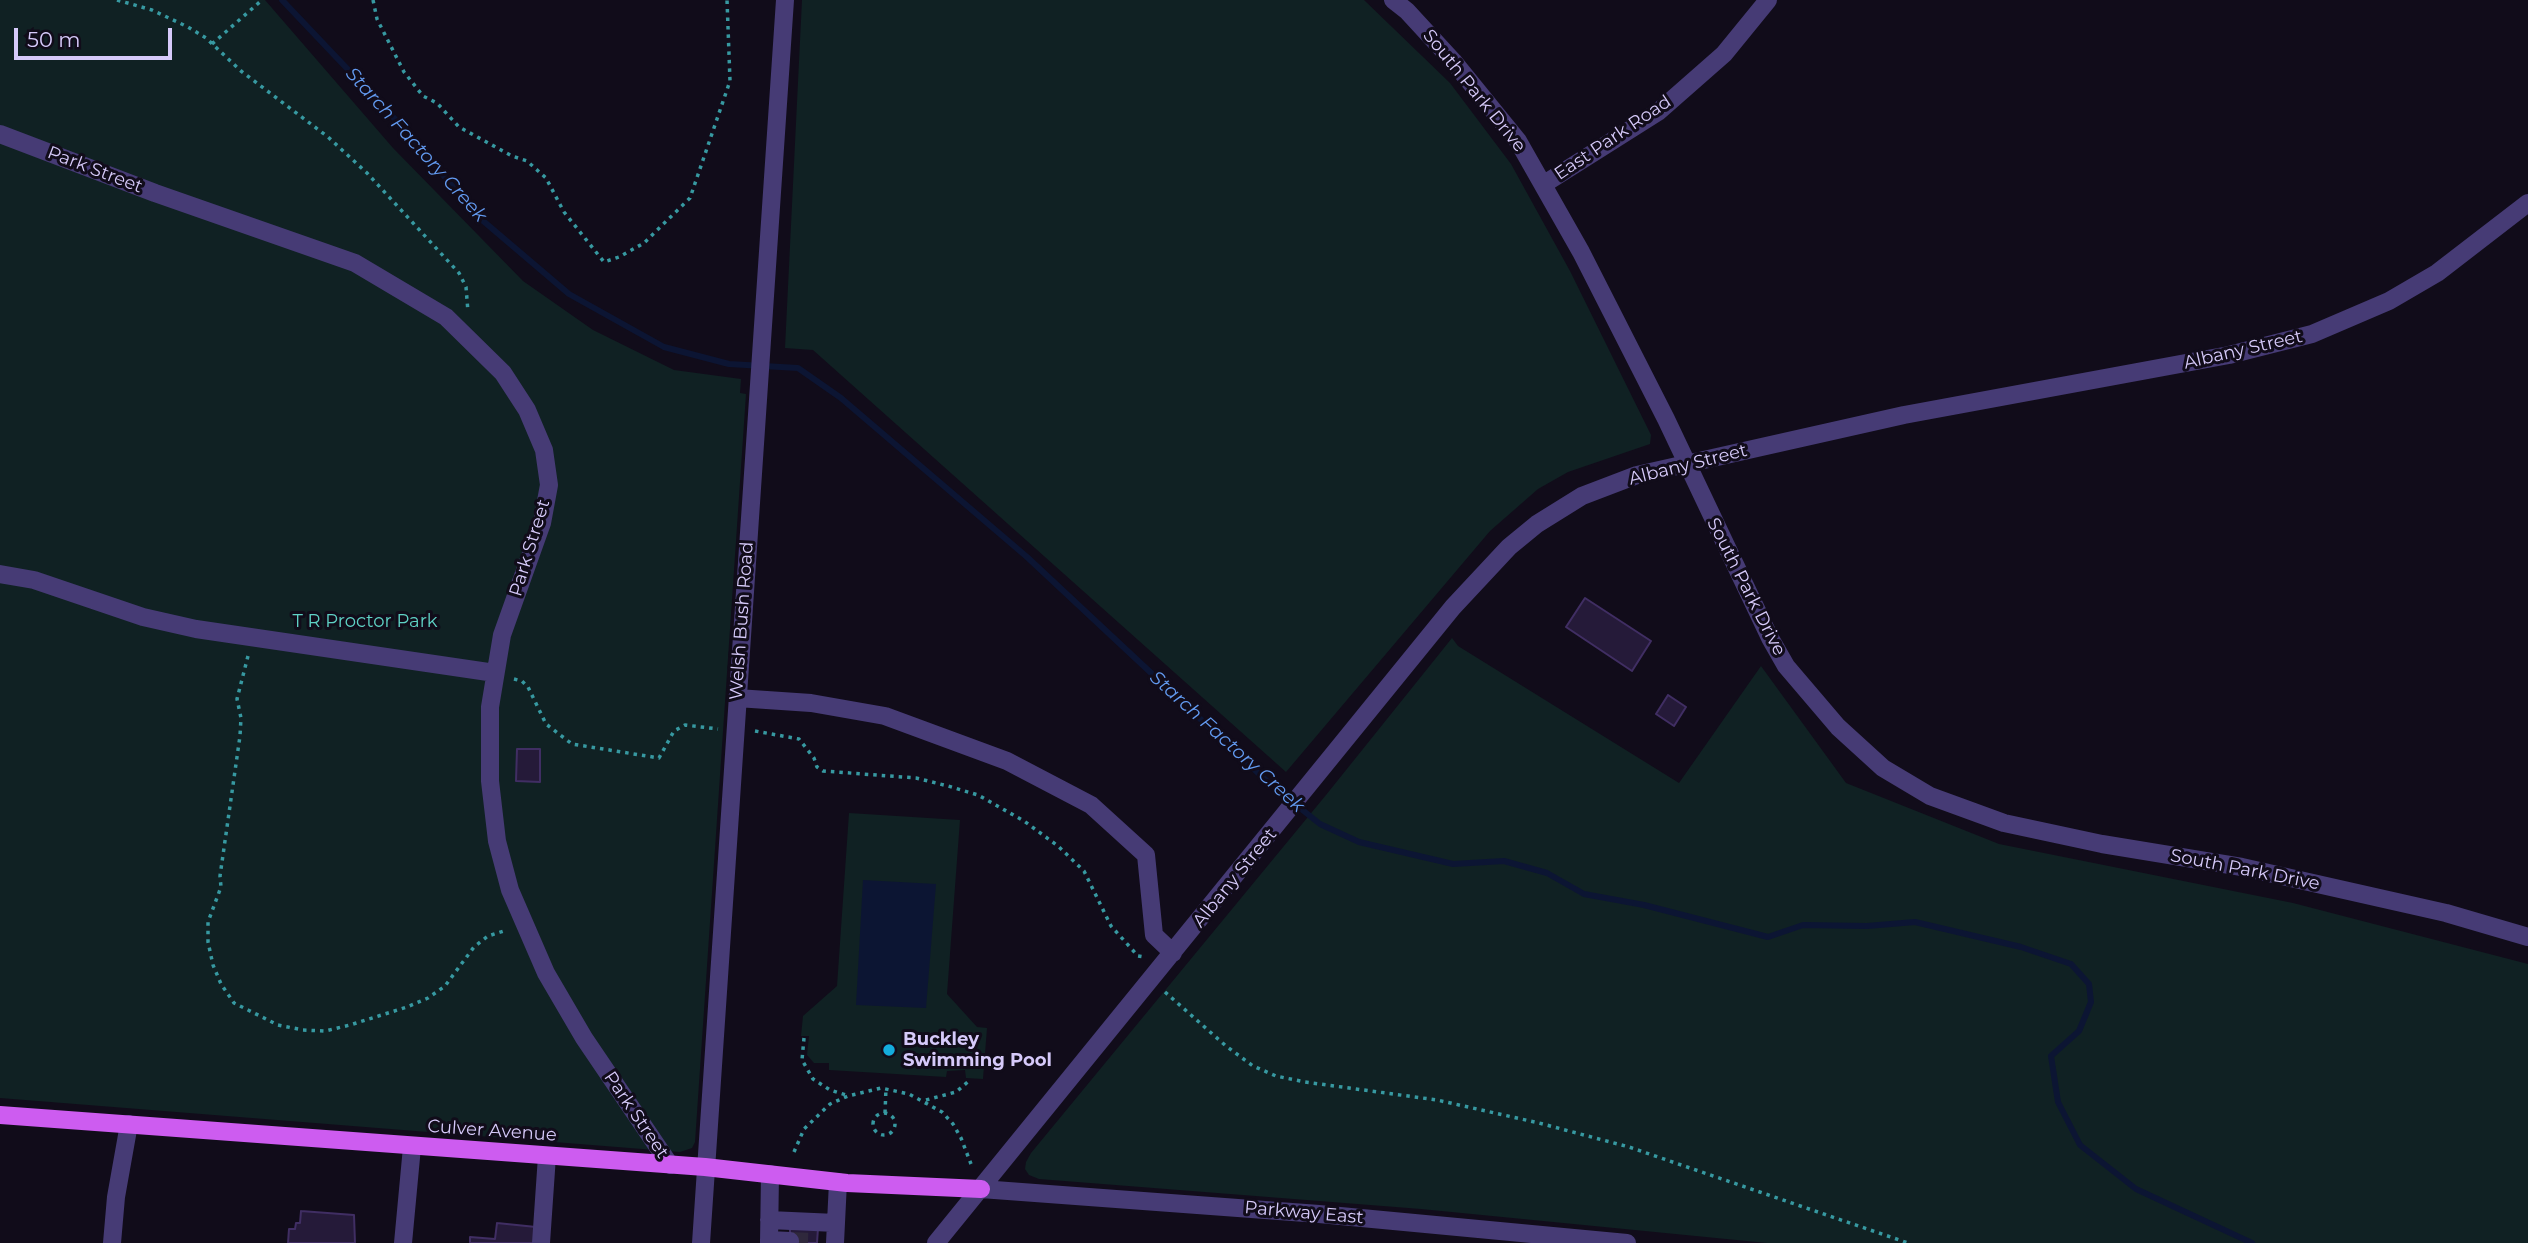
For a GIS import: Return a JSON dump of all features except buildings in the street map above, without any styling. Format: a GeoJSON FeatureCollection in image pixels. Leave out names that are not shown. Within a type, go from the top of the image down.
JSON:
{"type":"FeatureCollection","features":[{"type":"Feature","properties":{"kind":"main road","name":"Culver Avenue"},"geometry":{"type":"LineString","coordinates":[[0,1115],[705,1167],[838,1182],[981,1189]]}},
{"type":"Feature","properties":{"kind":"street","name":"Welsh Bush Road"},"geometry":{"type":"LineString","coordinates":[[701,1243],[785,0]]}},
{"type":"Feature","properties":{"kind":"street","name":"South Park Drive"},"geometry":{"type":"LineString","coordinates":[[1393,0],[1407,11],[1454,61],[1518,142],[1544,184],[1660,407],[1770,638],[1786,666],[1838,727],[1883,768],[1930,796],[2004,822],[2102,844],[2269,873],[2446,912],[2528,937]]}},
{"type":"Feature","properties":{"kind":"street","name":"East Park Road"},"geometry":{"type":"LineString","coordinates":[[1544,184],[1658,112],[1724,54],[1768,0]]}},
{"type":"Feature","properties":{"kind":"street","name":"Park Street"},"geometry":{"type":"LineString","coordinates":[[0,134],[155,193],[355,263],[446,317],[503,373],[527,410],[544,450],[549,485],[542,523],[502,635],[490,707],[490,781],[497,841],[510,890],[546,973],[584,1038],[670,1165]]}},
{"type":"Feature","properties":{"kind":"street","name":"Albany Street"},"geometry":{"type":"LineString","coordinates":[[936,1243],[1453,607],[1508,547],[1537,524],[1582,496],[1637,475],[1685,463],[1904,415],[2230,355],[2312,334],[2389,300],[2437,274],[2527,205]]}},
{"type":"Feature","properties":{"kind":"street"},"geometry":{"type":"LineString","coordinates":[[0,575],[34,580],[143,617],[196,629],[495,673]]}},
{"type":"Feature","properties":{"kind":"street"},"geometry":{"type":"LineString","coordinates":[[737,698],[811,703],[885,716],[1007,761],[1091,804],[1146,855],[1154,936],[1173,953]]}},
{"type":"Feature","properties":{"kind":"street"},"geometry":{"type":"LineString","coordinates":[[112,1243],[116,1197],[129,1124]]}},
{"type":"Feature","properties":{"kind":"street"},"geometry":{"type":"LineString","coordinates":[[403,1243],[412,1147]]}},
{"type":"Feature","properties":{"kind":"street"},"geometry":{"type":"LineString","coordinates":[[541,1243],[547,1156]]}},
{"type":"Feature","properties":{"kind":"street"},"geometry":{"type":"LineString","coordinates":[[770,1174],[769,1242],[790,1241]]}},
{"type":"Feature","properties":{"kind":"street"},"geometry":{"type":"LineString","coordinates":[[835,1243],[838,1182]]}},
{"type":"Feature","properties":{"kind":"street","name":"Parkway East"},"geometry":{"type":"LineString","coordinates":[[981,1189],[1320,1213],[1627,1243]]}},
{"type":"Feature","properties":{"kind":"street"},"geometry":{"type":"LineString","coordinates":[[769,1220],[836,1223]]}},
{"type":"Feature","properties":{"kind":"street"},"geometry":{"type":"LineString","coordinates":[[817,1242],[827,1243]]}},
{"type":"Feature","properties":{"kind":"path"},"geometry":{"type":"LineString","coordinates":[[117,0],[152,9],[188,27],[328,137],[367,173],[459,273],[466,287],[470,341]]}},
{"type":"Feature","properties":{"kind":"path"},"geometry":{"type":"LineString","coordinates":[[212,44],[262,0]]}},
{"type":"Feature","properties":{"kind":"path"},"geometry":{"type":"LineString","coordinates":[[373,0],[377,19],[404,72],[423,96],[437,103],[459,127],[527,161],[546,178],[564,212],[604,262],[643,243],[690,198],[730,81],[727,0]]}},
{"type":"Feature","properties":{"kind":"path"},"geometry":{"type":"LineString","coordinates":[[251,637],[246,672],[237,699],[241,718],[240,736],[220,876],[221,887],[208,922],[208,942],[213,965],[221,984],[234,1003],[278,1025],[303,1030],[325,1031],[350,1025],[428,998],[444,986],[474,947],[488,936],[525,923]]}},
{"type":"Feature","properties":{"kind":"path"},"geometry":{"type":"LineString","coordinates":[[495,673],[522,681],[546,724],[572,744],[659,758],[674,732],[685,725],[723,729]]}},
{"type":"Feature","properties":{"kind":"path"},"geometry":{"type":"LineString","coordinates":[[750,730],[799,739],[814,758],[817,767],[823,771],[916,778],[978,795],[1024,821],[1058,846],[1084,871],[1111,926],[1138,956],[1147,957]]}},
{"type":"Feature","properties":{"kind":"path"},"geometry":{"type":"LineString","coordinates":[[1165,992],[1226,1046],[1254,1066],[1276,1076],[1437,1100],[1539,1123],[1629,1147],[1908,1243]]}},
{"type":"Feature","properties":{"kind":"path"},"geometry":{"type":"LineString","coordinates":[[804,1038],[802,1060],[813,1079],[830,1090],[848,1096]]}},
{"type":"Feature","properties":{"kind":"path"},"geometry":{"type":"LineString","coordinates":[[923,1100],[956,1092],[970,1080]]}},
{"type":"Feature","properties":{"kind":"path"},"geometry":{"type":"LineString","coordinates":[[885,1113],[886,1088]]}},
{"type":"Feature","properties":{"kind":"path"},"geometry":{"type":"LineString","coordinates":[[794,1152],[804,1129],[830,1104],[848,1096],[886,1088],[923,1100],[942,1112],[953,1124],[971,1164]]}},
{"type":"Feature","properties":{"kind":"path"},"geometry":{"type":"LineString","coordinates":[[885,1113],[892,1116],[895,1123],[893,1130],[884,1136],[877,1134],[873,1124],[878,1115],[885,1113]]}},
{"type":"Feature","properties":{"kind":"green space","name":"T R Proctor Park"},"geometry":{"type":"Polygon","coordinates":[[[0,0],[265,0],[393,148],[523,281],[593,330],[674,370],[741,379],[740,393],[746,394],[695,1142],[692,1148],[680,1152],[0,1098],[0,0]]]}},
{"type":"Feature","properties":{"kind":"green space"},"geometry":{"type":"Polygon","coordinates":[[[802,0],[1364,0],[1450,83],[1511,164],[1570,271],[1651,435],[1650,444],[1568,472],[1538,489],[1490,531],[1286,772],[813,350],[785,348],[802,0]]]}},
{"type":"Feature","properties":{"kind":"green space"},"geometry":{"type":"Polygon","coordinates":[[[1452,638],[1458,646],[1679,783],[1761,666],[1846,783],[1999,844],[2293,903],[2528,964],[2528,1243],[1767,1243],[1421,1209],[1039,1179],[1029,1175],[1025,1169],[1031,1153],[1452,638]]]}},
{"type":"Feature","properties":{"kind":"green space"},"geometry":{"type":"Polygon","coordinates":[[[849,813],[960,820],[947,994],[977,1027],[987,1028],[983,1079],[966,1078],[965,1070],[947,1071],[946,1077],[829,1070],[829,1063],[814,1063],[807,1055],[809,1036],[801,1036],[803,1016],[837,986],[849,813]]]}},
{"type":"Feature","properties":{"kind":"water"},"geometry":{"type":"Polygon","coordinates":[[[863,880],[936,884],[926,1008],[856,1005],[863,880]]]}},
{"type":"Feature","properties":{"kind":"waterway","name":"Starch Factory Creek"},"geometry":{"type":"LineString","coordinates":[[282,0],[412,137],[475,214],[569,294],[664,347],[729,364],[798,368],[841,398],[1027,557],[1270,784],[1320,824],[1359,842],[1453,864],[1504,861],[1547,873],[1584,894],[1644,905],[1768,937],[1803,925],[1867,926],[1915,922],[2021,947],[2071,964],[2089,984],[2091,1002],[2079,1031],[2051,1056],[2058,1102],[2080,1145],[2136,1189],[2252,1243]]}},
{"type":"Feature","properties":{"kind":"tunnel"},"geometry":{"type":"LineString","coordinates":[[790,1241],[817,1242]]}},
{"type":"Feature","properties":{"kind":"place","name":"Buckley Swimming Pool"},"geometry":{"type":"Point","coordinates":[889,1050]}}]}
